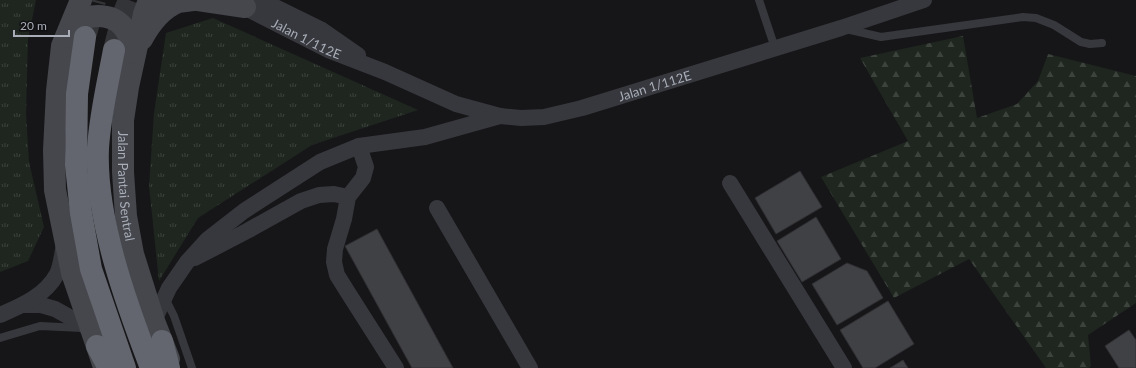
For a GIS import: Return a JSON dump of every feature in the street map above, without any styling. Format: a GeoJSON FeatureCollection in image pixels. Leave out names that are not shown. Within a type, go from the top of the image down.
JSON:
{"type":"FeatureCollection","features":[{"type":"Feature","properties":{"kind":"highway"},"geometry":{"type":"LineString","coordinates":[[85,37],[77,94],[76,165],[81,213],[91,269],[125,368]]}},
{"type":"Feature","properties":{"kind":"highway"},"geometry":{"type":"LineString","coordinates":[[125,51],[104,105],[98,148],[98,170],[103,214],[116,264],[151,368]]}},
{"type":"Feature","properties":{"kind":"highway"},"geometry":{"type":"LineString","coordinates":[[94,337],[109,368]]}},
{"type":"Feature","properties":{"kind":"highway"},"geometry":{"type":"LineString","coordinates":[[162,341],[169,368]]}},
{"type":"Feature","properties":{"kind":"main road"},"geometry":{"type":"LineString","coordinates":[[70,0],[62,46],[57,91],[54,150],[56,190],[72,273],[105,368]]}},
{"type":"Feature","properties":{"kind":"main road"},"geometry":{"type":"LineString","coordinates":[[62,46],[81,0]]}},
{"type":"Feature","properties":{"kind":"main road","name":"Jalan Pantai Sentral"},"geometry":{"type":"LineString","coordinates":[[149,0],[144,14],[125,51],[128,87],[123,120],[123,172],[126,216],[133,254],[154,321],[173,368]]}},
{"type":"Feature","properties":{"kind":"main road"},"geometry":{"type":"LineString","coordinates":[[125,51],[162,11],[178,2],[194,0]]}},
{"type":"Feature","properties":{"kind":"main road"},"geometry":{"type":"LineString","coordinates":[[198,0],[246,2]]}},
{"type":"Feature","properties":{"kind":"main road"},"geometry":{"type":"LineString","coordinates":[[62,46],[81,22],[94,16],[108,17],[116,20],[125,28],[131,39],[125,51]]}},
{"type":"Feature","properties":{"kind":"street","name":"Jalan 1/112E"},"geometry":{"type":"LineString","coordinates":[[246,2],[328,50],[385,72],[456,104],[500,116],[521,118],[544,117],[582,108],[841,28],[924,0]]}},
{"type":"Feature","properties":{"kind":"street"},"geometry":{"type":"LineString","coordinates":[[154,321],[169,288],[187,262],[208,239],[244,211],[320,162],[359,146],[425,137],[500,116]]}},
{"type":"Feature","properties":{"kind":"street"},"geometry":{"type":"LineString","coordinates":[[359,146],[366,167],[364,178],[348,197],[344,219],[334,249],[334,262],[337,275],[396,368]]}},
{"type":"Feature","properties":{"kind":"street"},"geometry":{"type":"LineString","coordinates":[[730,183],[844,368]]}},
{"type":"Feature","properties":{"kind":"street"},"geometry":{"type":"LineString","coordinates":[[187,262],[247,232],[301,201],[319,195],[334,194],[348,197]]}},
{"type":"Feature","properties":{"kind":"street"},"geometry":{"type":"LineString","coordinates":[[437,208],[530,368]]}},
{"type":"Feature","properties":{"kind":"street"},"geometry":{"type":"LineString","coordinates":[[0,315],[25,305],[50,285],[57,274],[65,241]]}},
{"type":"Feature","properties":{"kind":"street"},"geometry":{"type":"LineString","coordinates":[[25,305],[40,305],[55,309],[94,337]]}},
{"type":"Feature","properties":{"kind":"lane"},"geometry":{"type":"LineString","coordinates":[[759,0],[775,48]]}},
{"type":"Feature","properties":{"kind":"lane"},"geometry":{"type":"LineString","coordinates":[[841,28],[882,38],[1023,17],[1036,18],[1054,25],[1081,42],[1090,44],[1102,42]]}},
{"type":"Feature","properties":{"kind":"lane"},"geometry":{"type":"LineString","coordinates":[[165,297],[174,316],[192,368]]}},
{"type":"Feature","properties":{"kind":"lane"},"geometry":{"type":"LineString","coordinates":[[0,338],[40,326],[65,326],[94,337]]}},
{"type":"Feature","properties":{"kind":"green space"},"geometry":{"type":"Polygon","coordinates":[[[0,0],[36,0],[28,39],[26,114],[29,162],[44,227],[28,261],[0,272],[0,0]]]}},
{"type":"Feature","properties":{"kind":"green space"},"geometry":{"type":"Polygon","coordinates":[[[213,18],[418,110],[312,145],[198,218],[159,281],[149,186],[154,113],[166,33],[213,18]]]}},
{"type":"Feature","properties":{"kind":"green space"},"geometry":{"type":"Polygon","coordinates":[[[963,36],[977,118],[1017,104],[1038,81],[1048,54],[1136,76],[1136,303],[1088,335],[1091,366],[1089,368],[1046,368],[969,259],[894,298],[821,177],[908,141],[860,58],[963,36]]]}},
{"type":"Feature","properties":{"kind":"building"},"geometry":{"type":"Polygon","coordinates":[[[800,171],[822,207],[776,234],[755,198],[800,171]]]}},
{"type":"Feature","properties":{"kind":"building"},"geometry":{"type":"Polygon","coordinates":[[[816,217],[841,259],[802,282],[777,241],[816,217]]]}},
{"type":"Feature","properties":{"kind":"building"},"geometry":{"type":"Polygon","coordinates":[[[377,229],[453,368],[412,368],[345,246],[377,229]]]}},
{"type":"Feature","properties":{"kind":"building"},"geometry":{"type":"Polygon","coordinates":[[[847,263],[867,271],[883,298],[837,325],[812,284],[847,263]]]}},
{"type":"Feature","properties":{"kind":"building"},"geometry":{"type":"Polygon","coordinates":[[[888,301],[914,344],[875,368],[863,368],[840,330],[888,301]]]}},
{"type":"Feature","properties":{"kind":"building"},"geometry":{"type":"Polygon","coordinates":[[[1129,330],[1136,340],[1136,368],[1119,368],[1105,346],[1129,330]]]}},
{"type":"Feature","properties":{"kind":"building"},"geometry":{"type":"Polygon","coordinates":[[[903,360],[908,368],[890,368],[903,360]]]}},
{"type":"Feature","properties":{"kind":"tunnel"},"geometry":{"type":"LineString","coordinates":[[86,34],[95,0]]}},
{"type":"Feature","properties":{"kind":"tunnel"},"geometry":{"type":"LineString","coordinates":[[114,50],[123,15],[129,0]]}}]}
